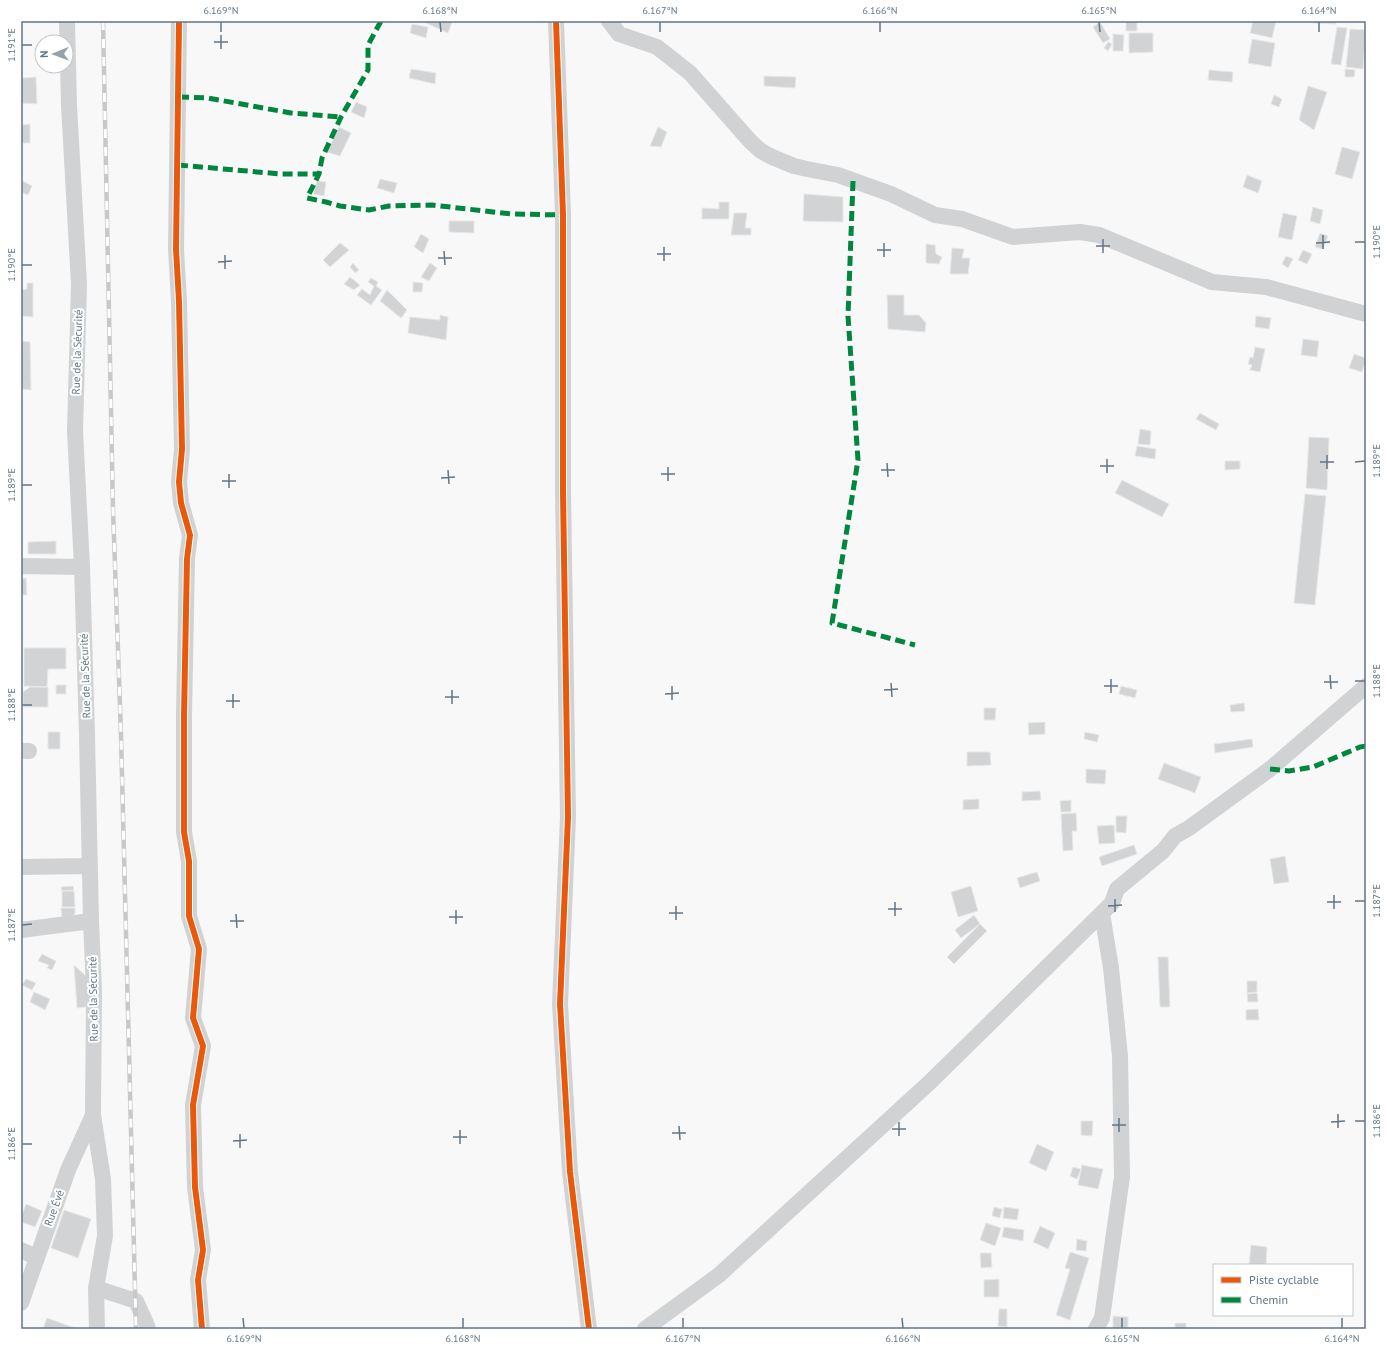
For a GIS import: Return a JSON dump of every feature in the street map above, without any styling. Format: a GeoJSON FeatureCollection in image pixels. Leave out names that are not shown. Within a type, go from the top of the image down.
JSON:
{"type":"FeatureCollection","features":[{"type":"Feature","properties":{"kind":"street","name":"Rue de la Sécurité"},"geometry":{"type":"LineString","coordinates":[[67,21],[69,105],[79,284],[75,431],[82,567],[94,992],[93,1116],[103,1180],[105,1236],[96,1288],[97,1329]]}},
{"type":"Feature","properties":{"kind":"street"},"geometry":{"type":"LineString","coordinates":[[179,21],[176,249],[179,301],[182,441],[179,482],[181,503],[190,534],[187,558],[184,715],[184,832],[189,860],[189,916],[199,949],[192,1018],[203,1046],[193,1105],[196,1187],[203,1250],[198,1280],[202,1329]]}},
{"type":"Feature","properties":{"kind":"street"},"geometry":{"type":"LineString","coordinates":[[556,21],[563,215],[563,492],[568,817],[560,1004],[570,1172],[589,1329]]}},
{"type":"Feature","properties":{"kind":"street"},"geometry":{"type":"LineString","coordinates":[[609,21],[619,34],[657,47],[690,73],[750,141],[760,151],[772,157],[806,169],[838,175],[891,194],[935,215],[962,220],[1013,237],[1080,232],[1099,235],[1212,282],[1266,287],[1366,314]]}},
{"type":"Feature","properties":{"kind":"street"},"geometry":{"type":"LineString","coordinates":[[21,566],[82,567]]}},
{"type":"Feature","properties":{"kind":"street"},"geometry":{"type":"LineString","coordinates":[[645,1329],[719,1275],[929,1083],[1112,903],[1117,888],[1164,851],[1175,836],[1189,828],[1270,769],[1366,686]]}},
{"type":"Feature","properties":{"kind":"street"},"geometry":{"type":"LineString","coordinates":[[21,867],[90,866]]}},
{"type":"Feature","properties":{"kind":"street"},"geometry":{"type":"LineString","coordinates":[[1096,1329],[1102,1318],[1122,1177],[1120,1056],[1112,968],[1102,913]]}},
{"type":"Feature","properties":{"kind":"street"},"geometry":{"type":"LineString","coordinates":[[21,930],[91,920]]}},
{"type":"Feature","properties":{"kind":"street","name":"Rue Évé"},"geometry":{"type":"LineString","coordinates":[[21,1303],[68,1170],[93,1116]]}},
{"type":"Feature","properties":{"kind":"street"},"geometry":{"type":"LineString","coordinates":[[21,1250],[36,1259]]}},
{"type":"Feature","properties":{"kind":"street"},"geometry":{"type":"LineString","coordinates":[[96,1288],[136,1301],[148,1329]]}},
{"type":"Feature","properties":{"kind":"building"},"geometry":{"type":"Polygon","coordinates":[[[424,21],[450,21],[452,22],[448,33],[424,21]]]}},
{"type":"Feature","properties":{"kind":"building"},"geometry":{"type":"Polygon","coordinates":[[[1126,21],[1137,21],[1137,31],[1126,31],[1126,21]]]}},
{"type":"Feature","properties":{"kind":"building"},"geometry":{"type":"Polygon","coordinates":[[[1253,21],[1276,21],[1272,38],[1250,33],[1253,21]]]}},
{"type":"Feature","properties":{"kind":"building"},"geometry":{"type":"Polygon","coordinates":[[[1315,21],[1336,21],[1336,24],[1314,23],[1315,21]]]}},
{"type":"Feature","properties":{"kind":"building"},"geometry":{"type":"Polygon","coordinates":[[[1100,22],[1110,39],[1103,43],[1093,27],[1100,22]]]}},
{"type":"Feature","properties":{"kind":"building"},"geometry":{"type":"Polygon","coordinates":[[[412,24],[428,27],[426,38],[410,33],[412,24]]]}},
{"type":"Feature","properties":{"kind":"building"},"geometry":{"type":"Polygon","coordinates":[[[1337,27],[1347,28],[1341,65],[1331,64],[1337,27]]]}},
{"type":"Feature","properties":{"kind":"building"},"geometry":{"type":"Polygon","coordinates":[[[1350,29],[1366,30],[1363,69],[1346,67],[1350,29]]]}},
{"type":"Feature","properties":{"kind":"building"},"geometry":{"type":"Polygon","coordinates":[[[1129,33],[1153,33],[1153,52],[1129,53],[1129,33]]]}},
{"type":"Feature","properties":{"kind":"building"},"geometry":{"type":"Polygon","coordinates":[[[1113,34],[1124,35],[1123,51],[1113,51],[1113,34]]]}},
{"type":"Feature","properties":{"kind":"building"},"geometry":{"type":"Polygon","coordinates":[[[1252,39],[1275,43],[1271,67],[1248,63],[1252,39]]]}},
{"type":"Feature","properties":{"kind":"building"},"geometry":{"type":"Polygon","coordinates":[[[1108,42],[1112,44],[1108,51],[1104,48],[1108,42]]]}},
{"type":"Feature","properties":{"kind":"building"},"geometry":{"type":"Polygon","coordinates":[[[411,69],[436,73],[435,84],[409,78],[411,69]]]}},
{"type":"Feature","properties":{"kind":"building"},"geometry":{"type":"Polygon","coordinates":[[[1345,69],[1355,70],[1354,77],[1345,77],[1345,69]]]}},
{"type":"Feature","properties":{"kind":"building"},"geometry":{"type":"Polygon","coordinates":[[[1209,70],[1233,72],[1232,82],[1208,80],[1209,70]]]}},
{"type":"Feature","properties":{"kind":"building"},"geometry":{"type":"Polygon","coordinates":[[[764,76],[796,77],[795,88],[764,86],[764,76]]]}},
{"type":"Feature","properties":{"kind":"building"},"geometry":{"type":"Polygon","coordinates":[[[36,77],[37,104],[21,103],[21,78],[36,77]]]}},
{"type":"Feature","properties":{"kind":"building"},"geometry":{"type":"Polygon","coordinates":[[[1308,86],[1327,92],[1314,130],[1299,120],[1308,86]]]}},
{"type":"Feature","properties":{"kind":"building"},"geometry":{"type":"Polygon","coordinates":[[[1274,95],[1282,99],[1279,107],[1271,104],[1274,95]]]}},
{"type":"Feature","properties":{"kind":"building"},"geometry":{"type":"Polygon","coordinates":[[[356,102],[367,107],[364,118],[351,112],[356,102]]]}},
{"type":"Feature","properties":{"kind":"building"},"geometry":{"type":"Polygon","coordinates":[[[30,124],[30,143],[21,143],[21,125],[30,124]]]}},
{"type":"Feature","properties":{"kind":"building"},"geometry":{"type":"Polygon","coordinates":[[[339,127],[351,133],[340,156],[327,152],[339,127]]]}},
{"type":"Feature","properties":{"kind":"building"},"geometry":{"type":"Polygon","coordinates":[[[658,127],[667,132],[661,147],[650,146],[658,127]]]}},
{"type":"Feature","properties":{"kind":"building"},"geometry":{"type":"Polygon","coordinates":[[[1342,147],[1360,152],[1352,179],[1335,174],[1342,147]]]}},
{"type":"Feature","properties":{"kind":"building"},"geometry":{"type":"Polygon","coordinates":[[[1247,175],[1262,181],[1258,193],[1243,187],[1247,175]]]}},
{"type":"Feature","properties":{"kind":"building"},"geometry":{"type":"Polygon","coordinates":[[[380,179],[397,183],[394,193],[377,188],[380,179]]]}},
{"type":"Feature","properties":{"kind":"building"},"geometry":{"type":"Polygon","coordinates":[[[21,180],[32,186],[28,195],[21,192],[21,180]]]}},
{"type":"Feature","properties":{"kind":"building"},"geometry":{"type":"Polygon","coordinates":[[[317,181],[326,182],[324,196],[313,194],[317,181]]]}},
{"type":"Feature","properties":{"kind":"building"},"geometry":{"type":"Polygon","coordinates":[[[804,194],[843,197],[843,222],[803,221],[804,194]]]}},
{"type":"Feature","properties":{"kind":"building"},"geometry":{"type":"Polygon","coordinates":[[[719,202],[729,202],[729,219],[702,219],[702,208],[719,209],[719,202]]]}},
{"type":"Feature","properties":{"kind":"building"},"geometry":{"type":"Polygon","coordinates":[[[1313,207],[1323,210],[1320,224],[1310,221],[1313,207]]]}},
{"type":"Feature","properties":{"kind":"building"},"geometry":{"type":"Polygon","coordinates":[[[734,213],[747,213],[745,228],[751,228],[751,235],[731,235],[734,213]]]}},
{"type":"Feature","properties":{"kind":"building"},"geometry":{"type":"Polygon","coordinates":[[[1283,213],[1297,216],[1292,240],[1278,237],[1283,213]]]}},
{"type":"Feature","properties":{"kind":"building"},"geometry":{"type":"Polygon","coordinates":[[[449,221],[474,221],[474,233],[449,232],[449,221]]]}},
{"type":"Feature","properties":{"kind":"building"},"geometry":{"type":"Polygon","coordinates":[[[1320,233],[1328,236],[1323,249],[1315,247],[1320,233]]]}},
{"type":"Feature","properties":{"kind":"building"},"geometry":{"type":"Polygon","coordinates":[[[421,234],[429,239],[423,253],[414,247],[421,234]]]}},
{"type":"Feature","properties":{"kind":"building"},"geometry":{"type":"Polygon","coordinates":[[[340,243],[349,250],[330,267],[323,260],[340,243]]]}},
{"type":"Feature","properties":{"kind":"building"},"geometry":{"type":"Polygon","coordinates":[[[926,244],[935,245],[936,254],[942,257],[939,264],[926,263],[926,244]]]}},
{"type":"Feature","properties":{"kind":"building"},"geometry":{"type":"Polygon","coordinates":[[[952,248],[964,249],[962,258],[970,258],[968,274],[950,274],[952,248]]]}},
{"type":"Feature","properties":{"kind":"building"},"geometry":{"type":"Polygon","coordinates":[[[1303,250],[1312,254],[1307,264],[1298,260],[1303,250]]]}},
{"type":"Feature","properties":{"kind":"building"},"geometry":{"type":"Polygon","coordinates":[[[1286,256],[1293,259],[1288,268],[1282,264],[1286,256]]]}},
{"type":"Feature","properties":{"kind":"building"},"geometry":{"type":"Polygon","coordinates":[[[353,263],[359,270],[355,273],[350,267],[353,263]]]}},
{"type":"Feature","properties":{"kind":"building"},"geometry":{"type":"Polygon","coordinates":[[[430,263],[437,268],[429,281],[421,277],[430,263]]]}},
{"type":"Feature","properties":{"kind":"building"},"geometry":{"type":"Polygon","coordinates":[[[350,277],[360,285],[354,290],[344,284],[350,277]]]}},
{"type":"Feature","properties":{"kind":"building"},"geometry":{"type":"Polygon","coordinates":[[[371,278],[378,282],[376,286],[382,290],[371,305],[357,295],[362,289],[370,295],[374,286],[368,282],[371,278]]]}},
{"type":"Feature","properties":{"kind":"building"},"geometry":{"type":"Polygon","coordinates":[[[413,282],[423,283],[422,292],[413,292],[413,282]]]}},
{"type":"Feature","properties":{"kind":"building"},"geometry":{"type":"Polygon","coordinates":[[[27,283],[33,283],[33,317],[21,316],[21,290],[27,289],[27,283]]]}},
{"type":"Feature","properties":{"kind":"building"},"geometry":{"type":"Polygon","coordinates":[[[387,290],[407,310],[401,318],[380,301],[387,290]]]}},
{"type":"Feature","properties":{"kind":"building"},"geometry":{"type":"Polygon","coordinates":[[[887,295],[904,295],[904,315],[919,315],[926,323],[925,332],[888,329],[887,295]]]}},
{"type":"Feature","properties":{"kind":"building"},"geometry":{"type":"Polygon","coordinates":[[[440,315],[448,317],[446,340],[408,333],[410,317],[440,320],[440,315]]]}},
{"type":"Feature","properties":{"kind":"building"},"geometry":{"type":"Polygon","coordinates":[[[1256,316],[1271,318],[1269,329],[1255,327],[1256,316]]]}},
{"type":"Feature","properties":{"kind":"building"},"geometry":{"type":"Polygon","coordinates":[[[1303,339],[1319,341],[1317,357],[1301,355],[1303,339]]]}},
{"type":"Feature","properties":{"kind":"building"},"geometry":{"type":"Polygon","coordinates":[[[21,341],[30,342],[31,390],[21,389],[21,341]]]}},
{"type":"Feature","properties":{"kind":"building"},"geometry":{"type":"Polygon","coordinates":[[[1255,347],[1265,349],[1260,372],[1250,370],[1252,365],[1248,364],[1250,357],[1253,358],[1255,347]]]}},
{"type":"Feature","properties":{"kind":"building"},"geometry":{"type":"Polygon","coordinates":[[[1354,354],[1366,358],[1362,372],[1349,368],[1354,354]]]}},
{"type":"Feature","properties":{"kind":"building"},"geometry":{"type":"Polygon","coordinates":[[[1200,413],[1219,424],[1216,430],[1196,419],[1200,413]]]}},
{"type":"Feature","properties":{"kind":"building"},"geometry":{"type":"Polygon","coordinates":[[[1140,429],[1151,431],[1150,445],[1138,444],[1140,429]]]}},
{"type":"Feature","properties":{"kind":"building"},"geometry":{"type":"Polygon","coordinates":[[[1309,437],[1329,438],[1327,490],[1306,488],[1309,437]]]}},
{"type":"Feature","properties":{"kind":"building"},"geometry":{"type":"Polygon","coordinates":[[[1137,446],[1156,449],[1155,459],[1135,456],[1137,446]]]}},
{"type":"Feature","properties":{"kind":"building"},"geometry":{"type":"Polygon","coordinates":[[[1225,461],[1240,461],[1240,469],[1225,470],[1225,461]]]}},
{"type":"Feature","properties":{"kind":"building"},"geometry":{"type":"Polygon","coordinates":[[[1122,480],[1169,504],[1162,517],[1115,493],[1122,480]]]}},
{"type":"Feature","properties":{"kind":"building"},"geometry":{"type":"Polygon","coordinates":[[[1305,494],[1326,496],[1315,605],[1294,603],[1305,494]]]}},
{"type":"Feature","properties":{"kind":"building"},"geometry":{"type":"Polygon","coordinates":[[[56,541],[56,554],[28,554],[28,542],[56,541]]]}},
{"type":"Feature","properties":{"kind":"building"},"geometry":{"type":"Polygon","coordinates":[[[26,578],[27,595],[21,595],[21,579],[26,578]]]}},
{"type":"Feature","properties":{"kind":"building"},"geometry":{"type":"Polygon","coordinates":[[[24,648],[66,648],[66,669],[48,669],[47,687],[24,686],[24,648]]]}},
{"type":"Feature","properties":{"kind":"building"},"geometry":{"type":"Polygon","coordinates":[[[56,685],[66,685],[66,694],[56,694],[56,685]]]}},
{"type":"Feature","properties":{"kind":"building"},"geometry":{"type":"Polygon","coordinates":[[[1121,686],[1137,690],[1135,698],[1119,694],[1121,686]]]}},
{"type":"Feature","properties":{"kind":"building"},"geometry":{"type":"Polygon","coordinates":[[[30,687],[48,687],[48,707],[23,707],[23,692],[30,687]]]}},
{"type":"Feature","properties":{"kind":"building"},"geometry":{"type":"Polygon","coordinates":[[[1244,703],[1245,711],[1231,712],[1230,705],[1244,703]]]}},
{"type":"Feature","properties":{"kind":"building"},"geometry":{"type":"Polygon","coordinates":[[[984,708],[996,708],[995,720],[984,720],[984,708]]]}},
{"type":"Feature","properties":{"kind":"building"},"geometry":{"type":"Polygon","coordinates":[[[1045,722],[1045,734],[1029,735],[1028,723],[1045,722]]]}},
{"type":"Feature","properties":{"kind":"building"},"geometry":{"type":"Polygon","coordinates":[[[48,732],[60,732],[60,749],[48,749],[48,732]]]}},
{"type":"Feature","properties":{"kind":"building"},"geometry":{"type":"Polygon","coordinates":[[[1085,732],[1099,735],[1097,742],[1084,739],[1085,732]]]}},
{"type":"Feature","properties":{"kind":"building"},"geometry":{"type":"Polygon","coordinates":[[[1252,739],[1253,747],[1215,753],[1214,744],[1252,739]]]}},
{"type":"Feature","properties":{"kind":"building"},"geometry":{"type":"Polygon","coordinates":[[[967,752],[990,752],[991,765],[967,766],[967,752]]]}},
{"type":"Feature","properties":{"kind":"building"},"geometry":{"type":"Polygon","coordinates":[[[1164,763],[1201,777],[1195,793],[1158,779],[1164,763]]]}},
{"type":"Feature","properties":{"kind":"building"},"geometry":{"type":"Polygon","coordinates":[[[1086,769],[1106,770],[1105,784],[1086,783],[1086,769]]]}},
{"type":"Feature","properties":{"kind":"building"},"geometry":{"type":"Polygon","coordinates":[[[1040,791],[1041,800],[1022,801],[1022,792],[1040,791]]]}},
{"type":"Feature","properties":{"kind":"building"},"geometry":{"type":"Polygon","coordinates":[[[979,799],[979,809],[963,810],[963,800],[979,799]]]}},
{"type":"Feature","properties":{"kind":"building"},"geometry":{"type":"Polygon","coordinates":[[[1071,800],[1071,812],[1061,812],[1060,801],[1071,800]]]}},
{"type":"Feature","properties":{"kind":"building"},"geometry":{"type":"Polygon","coordinates":[[[1076,813],[1077,831],[1072,831],[1073,850],[1063,851],[1061,814],[1076,813]]]}},
{"type":"Feature","properties":{"kind":"building"},"geometry":{"type":"Polygon","coordinates":[[[1116,816],[1127,816],[1126,833],[1116,832],[1116,816]]]}},
{"type":"Feature","properties":{"kind":"building"},"geometry":{"type":"Polygon","coordinates":[[[1114,825],[1115,843],[1099,844],[1097,826],[1114,825]]]}},
{"type":"Feature","properties":{"kind":"building"},"geometry":{"type":"Polygon","coordinates":[[[1134,845],[1137,854],[1102,866],[1099,857],[1134,845]]]}},
{"type":"Feature","properties":{"kind":"building"},"geometry":{"type":"Polygon","coordinates":[[[1285,856],[1289,882],[1274,884],[1270,859],[1285,856]]]}},
{"type":"Feature","properties":{"kind":"building"},"geometry":{"type":"Polygon","coordinates":[[[1037,872],[1040,881],[1020,888],[1017,878],[1037,872]]]}},
{"type":"Feature","properties":{"kind":"building"},"geometry":{"type":"Polygon","coordinates":[[[73,886],[74,890],[62,891],[61,887],[73,886]]]}},
{"type":"Feature","properties":{"kind":"building"},"geometry":{"type":"Polygon","coordinates":[[[971,886],[978,911],[958,917],[951,892],[971,886]]]}},
{"type":"Feature","properties":{"kind":"building"},"geometry":{"type":"Polygon","coordinates":[[[62,891],[74,891],[75,907],[62,907],[62,891]]]}},
{"type":"Feature","properties":{"kind":"building"},"geometry":{"type":"Polygon","coordinates":[[[61,908],[75,908],[75,914],[72,916],[62,917],[61,908]]]}},
{"type":"Feature","properties":{"kind":"building"},"geometry":{"type":"Polygon","coordinates":[[[974,915],[980,924],[961,938],[955,930],[974,915]]]}},
{"type":"Feature","properties":{"kind":"building"},"geometry":{"type":"Polygon","coordinates":[[[980,924],[987,931],[954,964],[947,957],[980,924]]]}},
{"type":"Feature","properties":{"kind":"building"},"geometry":{"type":"Polygon","coordinates":[[[42,954],[56,961],[52,970],[47,968],[49,965],[38,961],[42,954]]]}},
{"type":"Feature","properties":{"kind":"building"},"geometry":{"type":"Polygon","coordinates":[[[1158,957],[1168,957],[1170,1007],[1160,1007],[1158,957]]]}},
{"type":"Feature","properties":{"kind":"building"},"geometry":{"type":"Polygon","coordinates":[[[74,965],[88,978],[86,1007],[77,1008],[74,965]]]}},
{"type":"Feature","properties":{"kind":"building"},"geometry":{"type":"Polygon","coordinates":[[[26,979],[36,983],[32,990],[22,985],[26,979]]]}},
{"type":"Feature","properties":{"kind":"building"},"geometry":{"type":"Polygon","coordinates":[[[1247,981],[1257,981],[1257,992],[1247,993],[1247,981]]]}},
{"type":"Feature","properties":{"kind":"building"},"geometry":{"type":"Polygon","coordinates":[[[34,992],[50,999],[45,1010],[30,1002],[34,992]]]}},
{"type":"Feature","properties":{"kind":"building"},"geometry":{"type":"Polygon","coordinates":[[[1257,993],[1258,1002],[1248,1002],[1247,994],[1257,993]]]}},
{"type":"Feature","properties":{"kind":"building"},"geometry":{"type":"Polygon","coordinates":[[[1258,1009],[1259,1020],[1246,1020],[1246,1010],[1258,1009]]]}},
{"type":"Feature","properties":{"kind":"building"},"geometry":{"type":"Polygon","coordinates":[[[1081,1121],[1093,1121],[1092,1136],[1081,1135],[1081,1121]]]}},
{"type":"Feature","properties":{"kind":"building"},"geometry":{"type":"Polygon","coordinates":[[[1037,1144],[1054,1152],[1046,1171],[1029,1163],[1037,1144]]]}},
{"type":"Feature","properties":{"kind":"building"},"geometry":{"type":"Polygon","coordinates":[[[1082,1165],[1103,1169],[1098,1189],[1078,1185],[1082,1165]]]}},
{"type":"Feature","properties":{"kind":"building"},"geometry":{"type":"Polygon","coordinates":[[[1073,1167],[1081,1169],[1077,1179],[1070,1176],[1073,1167]]]}},
{"type":"Feature","properties":{"kind":"building"},"geometry":{"type":"Polygon","coordinates":[[[26,1204],[42,1211],[35,1227],[21,1222],[21,1217],[26,1204]]]}},
{"type":"Feature","properties":{"kind":"building"},"geometry":{"type":"Polygon","coordinates":[[[994,1207],[1002,1209],[1000,1218],[992,1216],[994,1207]]]}},
{"type":"Feature","properties":{"kind":"building"},"geometry":{"type":"Polygon","coordinates":[[[1004,1207],[1019,1209],[1017,1220],[1003,1218],[1004,1207]]]}},
{"type":"Feature","properties":{"kind":"building"},"geometry":{"type":"Polygon","coordinates":[[[64,1210],[91,1219],[78,1258],[51,1248],[64,1210]]]}},
{"type":"Feature","properties":{"kind":"building"},"geometry":{"type":"Polygon","coordinates":[[[986,1223],[1001,1228],[995,1246],[980,1240],[986,1223]]]}},
{"type":"Feature","properties":{"kind":"building"},"geometry":{"type":"Polygon","coordinates":[[[1040,1226],[1055,1233],[1048,1249],[1033,1242],[1040,1226]]]}},
{"type":"Feature","properties":{"kind":"building"},"geometry":{"type":"Polygon","coordinates":[[[1004,1227],[1024,1230],[1023,1241],[1002,1237],[1004,1227]]]}},
{"type":"Feature","properties":{"kind":"building"},"geometry":{"type":"Polygon","coordinates":[[[1077,1239],[1087,1241],[1086,1251],[1076,1250],[1077,1239]]]}},
{"type":"Feature","properties":{"kind":"building"},"geometry":{"type":"Polygon","coordinates":[[[1251,1245],[1267,1247],[1266,1264],[1249,1264],[1251,1245]]]}},
{"type":"Feature","properties":{"kind":"building"},"geometry":{"type":"Polygon","coordinates":[[[1070,1252],[1089,1258],[1070,1320],[1056,1315],[1070,1269],[1065,1268],[1070,1252]]]}},
{"type":"Feature","properties":{"kind":"building"},"geometry":{"type":"Polygon","coordinates":[[[980,1253],[991,1253],[992,1267],[981,1268],[980,1253]]]}},
{"type":"Feature","properties":{"kind":"building"},"geometry":{"type":"Polygon","coordinates":[[[999,1279],[999,1297],[984,1297],[984,1280],[999,1279]]]}},
{"type":"Feature","properties":{"kind":"building"},"geometry":{"type":"Polygon","coordinates":[[[999,1309],[1007,1309],[1007,1327],[998,1326],[999,1309]]]}},
{"type":"Feature","properties":{"kind":"building"},"geometry":{"type":"Polygon","coordinates":[[[1113,1316],[1128,1317],[1128,1329],[1113,1329],[1113,1316]]]}},
{"type":"Feature","properties":{"kind":"building"},"geometry":{"type":"Polygon","coordinates":[[[47,1318],[75,1328],[75,1329],[43,1329],[47,1318]]]}},
{"type":"Feature","properties":{"kind":"building"},"geometry":{"type":"Polygon","coordinates":[[[1175,1323],[1186,1323],[1186,1329],[1175,1329],[1175,1323]]]}},
{"type":"Feature","properties":{"kind":"railway"},"geometry":{"type":"LineString","coordinates":[[103,21],[113,509],[121,735],[136,1329]]}},
{"type":"Feature","properties":{"kind":"marked path"},"geometry":{"type":"LineString","coordinates":[[381,21],[368,45],[368,70],[341,117],[322,158],[319,174],[307,198],[340,206],[369,210],[389,206],[432,205],[511,214],[563,215]]}},
{"type":"Feature","properties":{"kind":"marked path"},"geometry":{"type":"LineString","coordinates":[[179,97],[208,98],[291,113],[341,117]]}},
{"type":"Feature","properties":{"kind":"marked path"},"geometry":{"type":"LineString","coordinates":[[178,165],[281,174],[319,174]]}},
{"type":"Feature","properties":{"kind":"marked path"},"geometry":{"type":"LineString","coordinates":[[853,181],[848,316],[858,460],[832,623],[915,645]]}},
{"type":"Feature","properties":{"kind":"marked path"},"geometry":{"type":"LineString","coordinates":[[1270,769],[1289,771],[1313,767],[1360,747],[1366,746]]}},
{"type":"Feature","properties":{"kind":"cycle path"},"geometry":{"type":"LineString","coordinates":[[179,21],[176,249],[179,301],[182,449],[179,482],[181,503],[190,535],[187,559],[184,715],[184,832],[189,861],[189,916],[199,949],[193,1018],[203,1046],[193,1105],[195,1187],[203,1250],[198,1280],[202,1329]]}},
{"type":"Feature","properties":{"kind":"cycle path"},"geometry":{"type":"LineString","coordinates":[[556,21],[563,215],[563,492],[568,817],[560,1004],[570,1172],[589,1329]]}}]}
